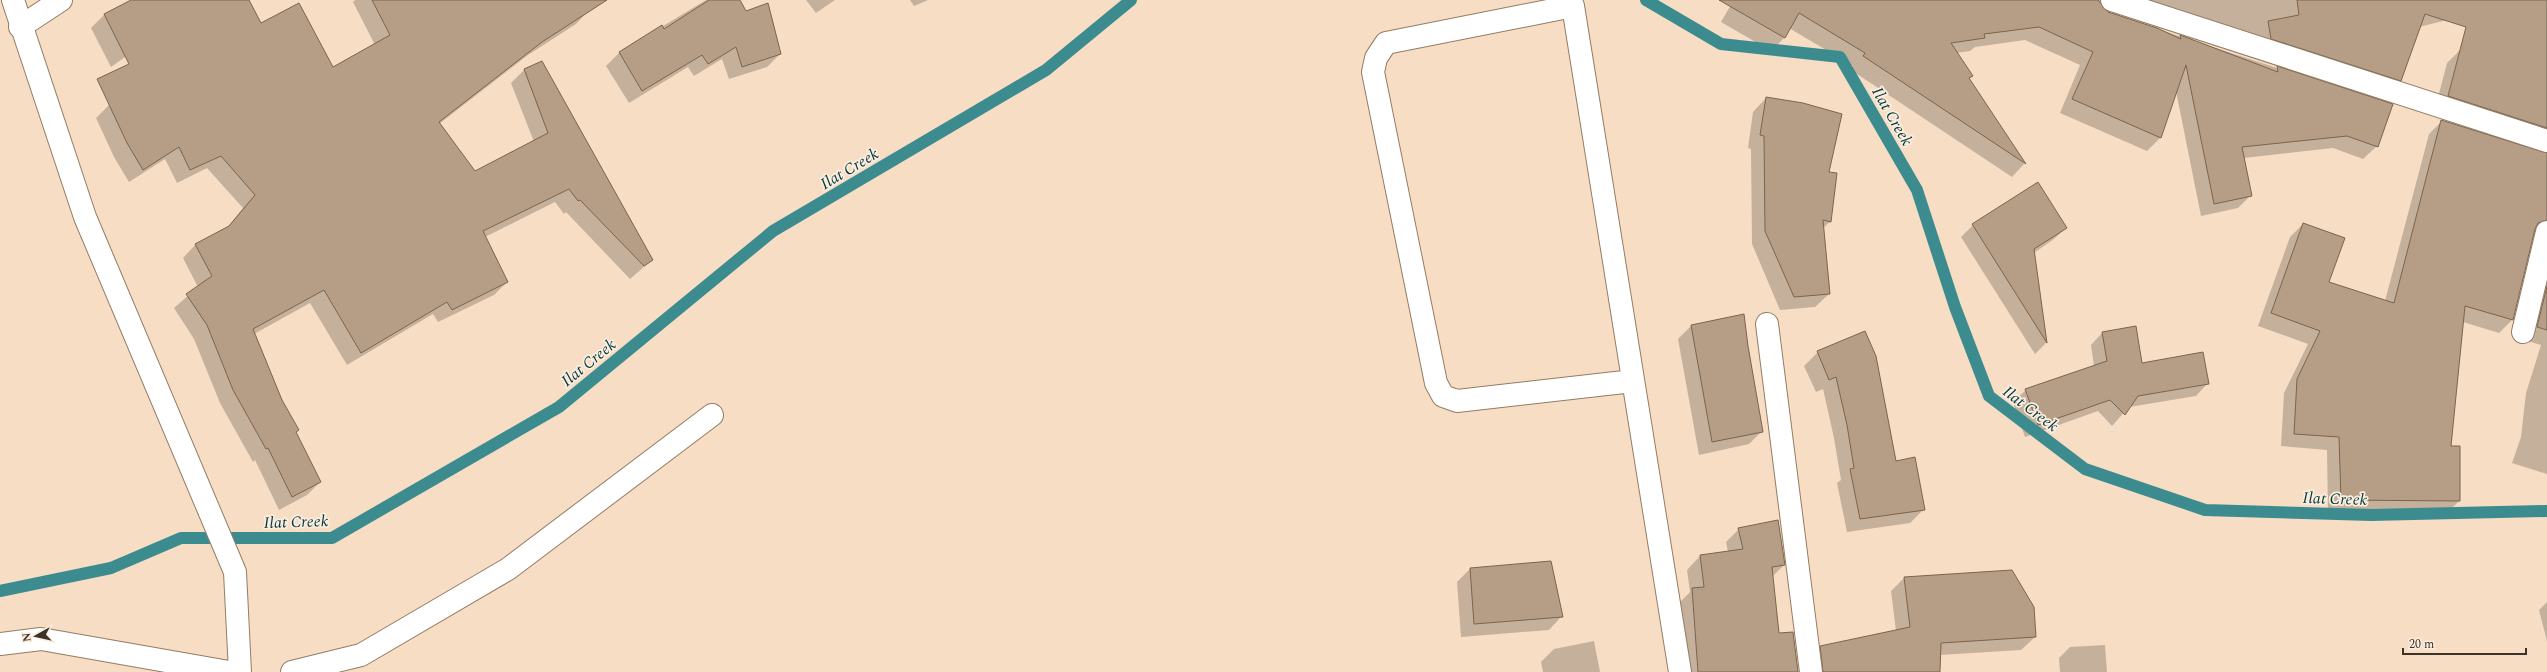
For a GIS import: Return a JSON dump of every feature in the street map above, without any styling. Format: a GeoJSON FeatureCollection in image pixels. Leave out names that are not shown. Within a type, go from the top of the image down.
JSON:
{"type":"FeatureCollection","features":[{"type":"Feature","properties":{"kind":"street"},"geometry":{"type":"LineString","coordinates":[[13,0],[20,27],[85,217],[235,572],[240,672]]}},
{"type":"Feature","properties":{"kind":"street"},"geometry":{"type":"LineString","coordinates":[[20,27],[61,0]]}},
{"type":"Feature","properties":{"kind":"street"},"geometry":{"type":"LineString","coordinates":[[2112,0],[2547,141]]}},
{"type":"Feature","properties":{"kind":"street"},"geometry":{"type":"LineString","coordinates":[[1633,381],[1457,401],[1444,396],[1436,384],[1373,72],[1376,58],[1386,43],[1573,6],[1680,672]]}},
{"type":"Feature","properties":{"kind":"street"},"geometry":{"type":"LineString","coordinates":[[2524,332],[2547,232]]}},
{"type":"Feature","properties":{"kind":"street"},"geometry":{"type":"LineString","coordinates":[[1767,324],[1811,672]]}},
{"type":"Feature","properties":{"kind":"street"},"geometry":{"type":"LineString","coordinates":[[292,672],[361,655],[508,569],[712,415]]}},
{"type":"Feature","properties":{"kind":"street"},"geometry":{"type":"LineString","coordinates":[[0,644],[40,639],[229,672]]}},
{"type":"Feature","properties":{"kind":"building"},"geometry":{"type":"Polygon","coordinates":[[[131,0],[249,0],[261,23],[299,3],[333,67],[390,35],[372,0],[607,0],[542,42],[439,122],[475,171],[548,133],[524,69],[542,61],[653,260],[644,266],[580,200],[578,201],[569,189],[483,231],[508,282],[452,310],[447,302],[361,353],[324,290],[253,329],[282,400],[299,430],[296,432],[321,482],[292,497],[268,448],[266,449],[233,390],[207,325],[186,294],[212,276],[195,244],[229,226],[255,195],[221,156],[190,170],[179,147],[143,170],[127,143],[97,79],[129,64],[104,14],[131,0]]]}},
{"type":"Feature","properties":{"kind":"building"},"geometry":{"type":"Polygon","coordinates":[[[709,0],[740,0],[746,11],[768,3],[781,54],[742,67],[736,47],[708,64],[702,55],[642,91],[619,52],[662,25],[664,29],[709,0]]]}},
{"type":"Feature","properties":{"kind":"building"},"geometry":{"type":"Polygon","coordinates":[[[1719,0],[2098,0],[2108,12],[2157,28],[2181,39],[2180,35],[2278,72],[2277,66],[2393,104],[2378,147],[2347,136],[2242,147],[2252,196],[2214,204],[2186,65],[2161,138],[2072,99],[2093,52],[2039,27],[1984,34],[1985,38],[1951,43],[1973,76],[1969,78],[2026,164],[1863,56],[1865,53],[1799,13],[1785,38],[1719,0]]]}},
{"type":"Feature","properties":{"kind":"building"},"geometry":{"type":"Polygon","coordinates":[[[2297,0],[2547,0],[2547,128],[2448,96],[2466,27],[2425,14],[2401,81],[2271,39],[2268,21],[2299,15],[2297,0]]]}},
{"type":"Feature","properties":{"kind":"building"},"geometry":{"type":"Polygon","coordinates":[[[1766,97],[1803,103],[1842,114],[1829,172],[1837,173],[1831,222],[1823,220],[1830,294],[1794,297],[1765,231],[1764,136],[1760,135],[1766,97]]]}},
{"type":"Feature","properties":{"kind":"building"},"geometry":{"type":"Polygon","coordinates":[[[2441,120],[2547,153],[2547,220],[2538,223],[2535,229],[2513,320],[2465,306],[2451,446],[2460,446],[2460,501],[2341,500],[2339,437],[2294,434],[2297,379],[2320,331],[2271,313],[2303,223],[2345,238],[2329,282],[2394,303],[2441,120]]]}},
{"type":"Feature","properties":{"kind":"building"},"geometry":{"type":"Polygon","coordinates":[[[2038,182],[2067,228],[2034,249],[2047,343],[1972,224],[2038,182]]]}},
{"type":"Feature","properties":{"kind":"building"},"geometry":{"type":"Polygon","coordinates":[[[2547,286],[2547,330],[2537,327],[2547,286]]]}},
{"type":"Feature","properties":{"kind":"building"},"geometry":{"type":"Polygon","coordinates":[[[1744,314],[1763,432],[1712,442],[1691,325],[1744,314]]]}},
{"type":"Feature","properties":{"kind":"building"},"geometry":{"type":"Polygon","coordinates":[[[2136,326],[2142,363],[2203,352],[2209,384],[2138,396],[2125,415],[2110,400],[2038,425],[2025,389],[2107,361],[2102,332],[2136,326]]]}},
{"type":"Feature","properties":{"kind":"building"},"geometry":{"type":"Polygon","coordinates":[[[1865,331],[1876,356],[1896,461],[1915,457],[1925,510],[1860,519],[1850,469],[1854,468],[1847,425],[1836,377],[1829,380],[1817,351],[1865,331]]]}},
{"type":"Feature","properties":{"kind":"building"},"geometry":{"type":"Polygon","coordinates":[[[1778,520],[1785,565],[1772,567],[1779,633],[1793,632],[1798,672],[1698,672],[1692,588],[1704,587],[1700,555],[1743,549],[1738,528],[1778,520]]]}},
{"type":"Feature","properties":{"kind":"building"},"geometry":{"type":"Polygon","coordinates":[[[1551,561],[1563,617],[1474,624],[1470,568],[1551,561]]]}},
{"type":"Feature","properties":{"kind":"building"},"geometry":{"type":"Polygon","coordinates":[[[2012,570],[2034,607],[2036,637],[1941,643],[1940,672],[1823,672],[1820,646],[1910,627],[1904,577],[2012,570]]]}},
{"type":"Feature","properties":{"kind":"waterway","name":"Ilat Creek"},"geometry":{"type":"LineString","coordinates":[[0,591],[111,568],[181,538],[332,538],[559,407],[773,231],[1046,70],[1131,0]]}},
{"type":"Feature","properties":{"kind":"waterway","name":"Ilat Creek"},"geometry":{"type":"LineString","coordinates":[[1646,0],[1721,44],[1840,57],[1917,190],[1955,307],[1989,396],[2085,469],[2205,510],[2371,515],[2547,511]]}}]}
